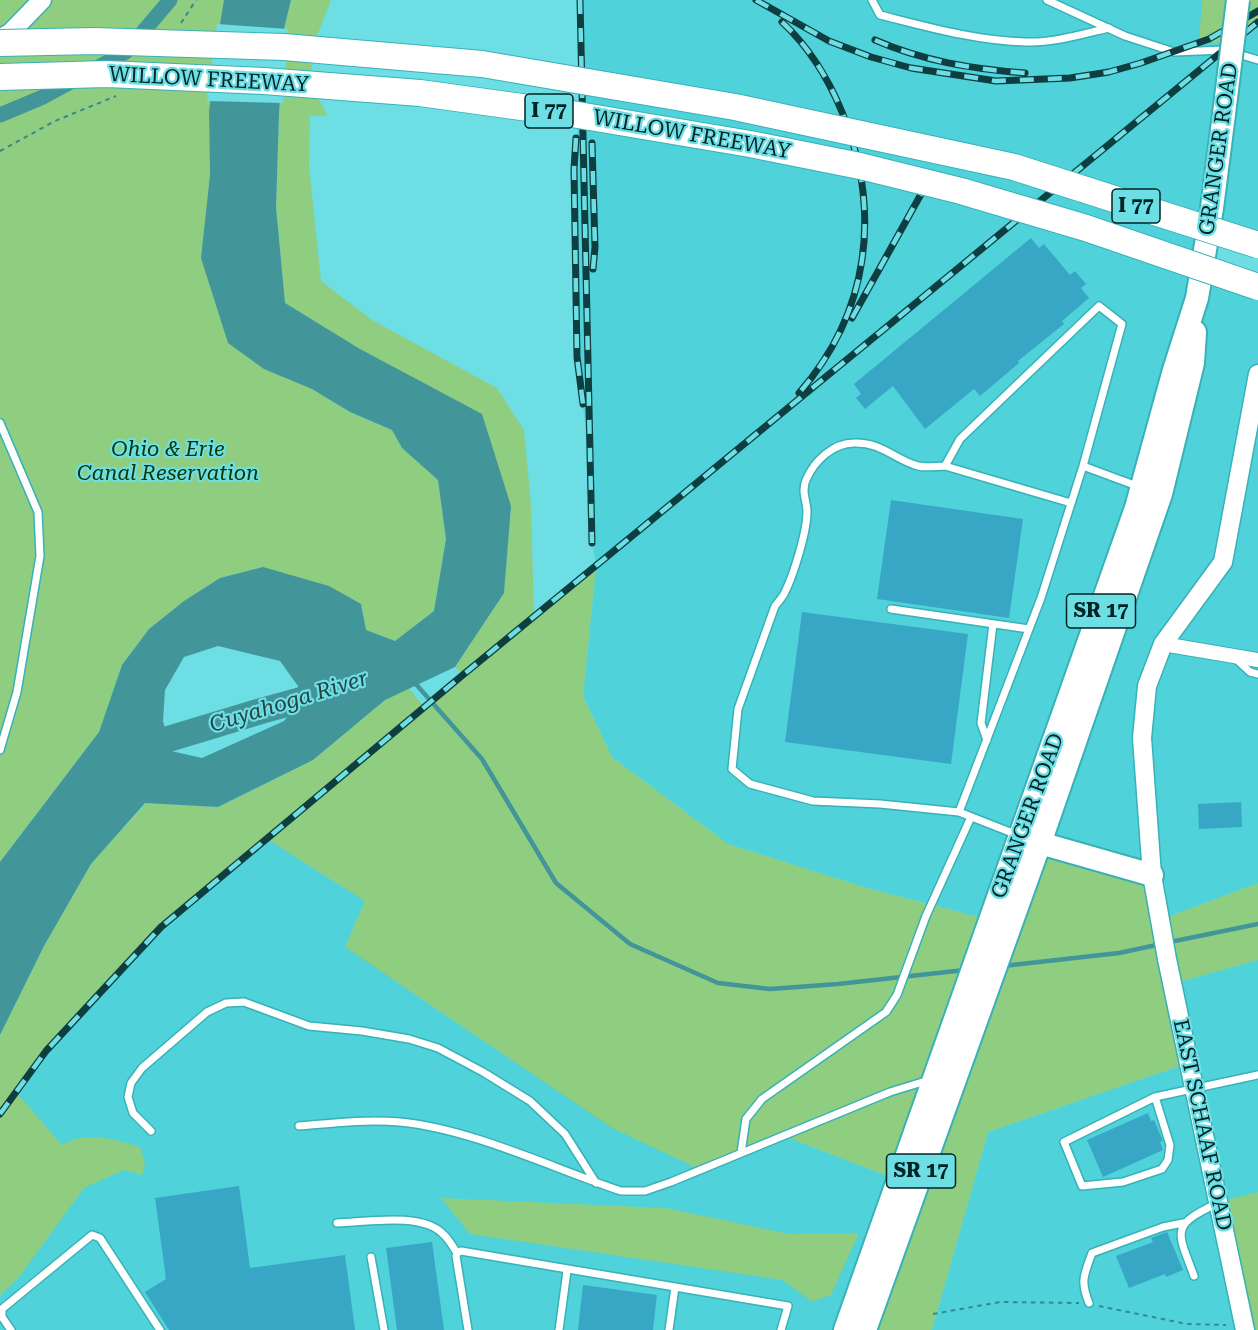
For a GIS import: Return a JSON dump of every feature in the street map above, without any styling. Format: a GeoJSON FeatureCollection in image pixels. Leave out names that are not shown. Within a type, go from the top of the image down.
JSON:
{"type":"FeatureCollection","features":[{"type":"Feature","properties":{"kind":"highway","name":"WILLOW FREEWAY"},"geometry":{"type":"LineString","coordinates":[[0,41],[94,41],[284,47],[482,64],[735,107],[1014,167],[1258,245]]}},
{"type":"Feature","properties":{"kind":"highway","name":"WILLOW FREEWAY"},"geometry":{"type":"LineString","coordinates":[[0,77],[107,74],[264,81],[420,93],[560,112],[750,144],[860,166],[961,191],[1086,228],[1258,287]]}},
{"type":"Feature","properties":{"kind":"highway"},"geometry":{"type":"LineString","coordinates":[[1014,167],[1258,234]]}},
{"type":"Feature","properties":{"kind":"highway"},"geometry":{"type":"LineString","coordinates":[[1086,228],[1258,296]]}},
{"type":"Feature","properties":{"kind":"main road","name":"GRANGER ROAD"},"geometry":{"type":"LineString","coordinates":[[865,1330],[944,1081],[1152,491],[1174,370],[1197,298],[1212,208],[1238,0]]}},
{"type":"Feature","properties":{"kind":"main road"},"geometry":{"type":"LineString","coordinates":[[1030,840],[1152,875]]}},
{"type":"Feature","properties":{"kind":"main road","name":"GRANGER ROAD"},"geometry":{"type":"LineString","coordinates":[[845,1330],[944,1081]]}},
{"type":"Feature","properties":{"kind":"street"},"geometry":{"type":"LineString","coordinates":[[0,41],[42,0]]}},
{"type":"Feature","properties":{"kind":"street","name":"EAST SCHAAF ROAD"},"geometry":{"type":"LineString","coordinates":[[1245,1330],[1167,959],[1152,875],[1142,738],[1147,686],[1163,644],[1222,562],[1258,374]]}},
{"type":"Feature","properties":{"kind":"street"},"geometry":{"type":"LineString","coordinates":[[1163,644],[1258,660]]}},
{"type":"Feature","properties":{"kind":"lane"},"geometry":{"type":"LineString","coordinates":[[872,0],[880,15],[956,34],[1028,42],[1109,28]]}},
{"type":"Feature","properties":{"kind":"lane"},"geometry":{"type":"LineString","coordinates":[[1047,0],[1056,2],[1109,28],[1174,52],[1224,50],[1258,60]]}},
{"type":"Feature","properties":{"kind":"lane"},"geometry":{"type":"LineString","coordinates":[[945,466],[960,439],[1099,306],[1122,324],[1083,466],[1029,629],[959,812]]}},
{"type":"Feature","properties":{"kind":"lane"},"geometry":{"type":"LineString","coordinates":[[0,423],[38,512],[40,556],[17,692],[0,750]]}},
{"type":"Feature","properties":{"kind":"lane"},"geometry":{"type":"LineString","coordinates":[[1030,840],[959,812],[880,804],[813,801],[750,784],[732,770],[738,709],[775,606],[785,593],[804,528],[807,511],[803,495],[806,481],[824,455],[837,445],[854,443],[887,450],[918,466],[945,466],[1071,503]]}},
{"type":"Feature","properties":{"kind":"lane"},"geometry":{"type":"LineString","coordinates":[[1083,466],[1152,491]]}},
{"type":"Feature","properties":{"kind":"lane"},"geometry":{"type":"LineString","coordinates":[[891,609],[1029,629]]}},
{"type":"Feature","properties":{"kind":"lane"},"geometry":{"type":"LineString","coordinates":[[987,740],[981,723],[993,624]]}},
{"type":"Feature","properties":{"kind":"lane"},"geometry":{"type":"LineString","coordinates":[[1233,656],[1250,672],[1258,674]]}},
{"type":"Feature","properties":{"kind":"lane"},"geometry":{"type":"LineString","coordinates":[[741,1153],[746,1119],[762,1099],[886,1012],[897,995],[926,916],[971,817]]}},
{"type":"Feature","properties":{"kind":"lane"},"geometry":{"type":"LineString","coordinates":[[151,1131],[133,1113],[128,1097],[131,1083],[142,1068],[207,1012],[226,1003],[244,1002],[309,1026],[362,1031],[409,1039],[438,1048],[530,1101],[565,1134],[597,1183]]}},
{"type":"Feature","properties":{"kind":"lane"},"geometry":{"type":"LineString","coordinates":[[1155,1097],[1170,1145],[1168,1160],[1162,1168],[1123,1182],[1082,1186],[1064,1142],[1155,1097],[1258,1076]]}},
{"type":"Feature","properties":{"kind":"lane"},"geometry":{"type":"LineString","coordinates":[[300,1126],[357,1121],[399,1122],[436,1127],[485,1142],[621,1191],[645,1191],[890,1092],[944,1081]]}},
{"type":"Feature","properties":{"kind":"lane"},"geometry":{"type":"LineString","coordinates":[[1194,1276],[1179,1235],[1183,1223],[1192,1215],[1218,1203]]}},
{"type":"Feature","properties":{"kind":"lane"},"geometry":{"type":"LineString","coordinates":[[337,1223],[398,1220],[421,1222],[434,1226],[443,1233],[458,1253]]}},
{"type":"Feature","properties":{"kind":"lane"},"geometry":{"type":"LineString","coordinates":[[1089,1303],[1083,1288],[1085,1272],[1092,1253],[1163,1227],[1183,1223]]}},
{"type":"Feature","properties":{"kind":"lane"},"geometry":{"type":"LineString","coordinates":[[11,1330],[2,1317],[2,1309],[92,1235],[100,1238],[160,1330]]}},
{"type":"Feature","properties":{"kind":"lane"},"geometry":{"type":"LineString","coordinates":[[458,1253],[461,1251],[788,1306],[781,1330]]}},
{"type":"Feature","properties":{"kind":"lane"},"geometry":{"type":"LineString","coordinates":[[458,1253],[456,1256],[468,1330]]}},
{"type":"Feature","properties":{"kind":"lane"},"geometry":{"type":"LineString","coordinates":[[371,1257],[384,1330]]}},
{"type":"Feature","properties":{"kind":"lane"},"geometry":{"type":"LineString","coordinates":[[559,1330],[567,1270]]}},
{"type":"Feature","properties":{"kind":"lane"},"geometry":{"type":"LineString","coordinates":[[669,1330],[675,1287]]}},
{"type":"Feature","properties":{"kind":"shaded area"},"geometry":{"type":"Polygon","coordinates":[[[224,0],[291,0],[284,29],[276,207],[285,303],[360,349],[482,414],[511,506],[504,593],[455,667],[385,700],[313,760],[218,807],[145,803],[91,864],[44,946],[0,1035],[0,862],[99,732],[122,665],[149,629],[184,601],[220,578],[263,567],[329,586],[361,604],[366,630],[395,641],[434,611],[446,539],[438,480],[402,448],[392,430],[350,412],[312,389],[264,369],[228,343],[201,258],[210,175],[209,112],[224,0]],[[218,646],[184,657],[165,690],[163,721],[171,751],[202,758],[284,721],[296,706],[298,686],[280,661],[218,646]]]}},
{"type":"Feature","properties":{"kind":"shaded area"},"geometry":{"type":"Polygon","coordinates":[[[580,0],[1210,0],[1241,36],[1258,22],[1258,234],[1214,222],[1201,273],[1258,296],[1258,883],[1160,920],[990,920],[867,888],[728,844],[612,757],[583,696],[596,567],[592,540],[590,464],[577,357],[574,169],[585,51],[580,0]]]}},
{"type":"Feature","properties":{"kind":"shaded area"},"geometry":{"type":"Polygon","coordinates":[[[267,838],[365,901],[345,947],[784,1136],[898,1180],[845,1330],[0,1330],[0,1295],[91,1179],[16,1093],[46,1051],[151,940],[205,890],[267,838]]]}},
{"type":"Feature","properties":{"kind":"shaded area"},"geometry":{"type":"Polygon","coordinates":[[[1258,960],[1258,1192],[1219,1202],[1245,1330],[932,1330],[988,1132],[1188,1063],[1172,984],[1258,960]]]}},
{"type":"Feature","properties":{"kind":"green space","name":"Ohio & Erie Canal Reservation"},"geometry":{"type":"Polygon","coordinates":[[[0,0],[228,0],[284,29],[291,0],[331,0],[312,49],[311,86],[328,116],[310,116],[309,166],[321,281],[372,320],[497,388],[524,430],[531,505],[534,616],[596,567],[583,696],[612,757],[728,844],[867,888],[990,920],[1040,843],[1152,875],[1160,920],[1258,883],[1258,960],[1172,984],[1188,1063],[988,1132],[932,1330],[865,1330],[898,1180],[784,1136],[701,1170],[612,1128],[345,947],[365,901],[267,839],[199,897],[134,958],[72,1023],[16,1092],[62,1145],[71,1140],[90,1137],[121,1141],[140,1147],[145,1164],[142,1175],[124,1170],[84,1188],[19,1277],[0,1295],[0,1035],[44,946],[91,864],[146,803],[219,807],[313,760],[385,700],[409,688],[424,707],[464,675],[455,667],[504,593],[511,506],[360,349],[285,303],[276,207],[279,115],[209,112],[210,175],[312,389],[350,412],[392,430],[402,448],[438,480],[446,539],[434,611],[395,641],[366,630],[361,604],[263,567],[220,578],[184,601],[149,629],[122,665],[99,732],[0,862],[0,0]]]}},
{"type":"Feature","properties":{"kind":"green space"},"geometry":{"type":"Polygon","coordinates":[[[1202,0],[1258,0],[1258,22],[1233,42],[1199,43],[1202,0]]]}},
{"type":"Feature","properties":{"kind":"green space"},"geometry":{"type":"Polygon","coordinates":[[[1258,1192],[1258,1330],[1245,1330],[1218,1202],[1258,1192]]]}},
{"type":"Feature","properties":{"kind":"green space"},"geometry":{"type":"Polygon","coordinates":[[[441,1198],[666,1208],[789,1234],[859,1233],[831,1295],[812,1302],[783,1280],[470,1234],[441,1198]]]}},
{"type":"Feature","properties":{"kind":"pier"},"geometry":{"type":"Polygon","coordinates":[[[217,24],[288,29],[283,103],[207,101],[217,24]]]}},
{"type":"Feature","properties":{"kind":"building"},"geometry":{"type":"Polygon","coordinates":[[[1031,238],[1039,248],[1044,244],[1070,275],[1075,271],[1086,284],[1081,288],[1089,298],[1062,321],[1064,324],[1018,361],[1019,363],[980,396],[974,389],[925,429],[893,386],[865,409],[856,398],[861,394],[854,384],[1031,238]]]}},
{"type":"Feature","properties":{"kind":"building"},"geometry":{"type":"Polygon","coordinates":[[[891,500],[1023,519],[1009,618],[877,599],[891,500]]]}},
{"type":"Feature","properties":{"kind":"building"},"geometry":{"type":"Polygon","coordinates":[[[802,612],[968,634],[951,764],[785,742],[802,612]]]}},
{"type":"Feature","properties":{"kind":"building"},"geometry":{"type":"Polygon","coordinates":[[[1241,802],[1242,827],[1199,829],[1198,804],[1241,802]]]}},
{"type":"Feature","properties":{"kind":"building"},"geometry":{"type":"Polygon","coordinates":[[[1148,1113],[1151,1121],[1154,1120],[1163,1141],[1160,1142],[1163,1150],[1103,1177],[1087,1140],[1148,1113]]]}},
{"type":"Feature","properties":{"kind":"building"},"geometry":{"type":"Polygon","coordinates":[[[239,1186],[250,1268],[345,1255],[355,1330],[169,1330],[145,1292],[166,1279],[155,1198],[239,1186]]]}},
{"type":"Feature","properties":{"kind":"building"},"geometry":{"type":"Polygon","coordinates":[[[1167,1232],[1183,1270],[1166,1277],[1165,1274],[1129,1288],[1116,1256],[1153,1242],[1151,1238],[1167,1232]]]}},
{"type":"Feature","properties":{"kind":"building"},"geometry":{"type":"Polygon","coordinates":[[[432,1242],[444,1330],[397,1330],[386,1248],[432,1242]]]}},
{"type":"Feature","properties":{"kind":"building"},"geometry":{"type":"Polygon","coordinates":[[[583,1285],[657,1295],[653,1330],[578,1330],[583,1285]]]}},
{"type":"Feature","properties":{"kind":"waterway"},"geometry":{"type":"LineString","coordinates":[[0,115],[43,97],[126,52],[170,0]]}},
{"type":"Feature","properties":{"kind":"waterway"},"geometry":{"type":"LineString","coordinates":[[414,682],[482,759],[556,883],[630,944],[718,983],[770,989],[965,970]]}},
{"type":"Feature","properties":{"kind":"waterway","name":"Cuyahoga River"},"geometry":{"type":"LineString","coordinates":[[137,753],[142,747],[330,692]]}},
{"type":"Feature","properties":{"kind":"waterway"},"geometry":{"type":"LineString","coordinates":[[1170,942],[1258,924]]}},
{"type":"Feature","properties":{"kind":"waterway"},"geometry":{"type":"LineString","coordinates":[[1003,966],[1119,953],[1161,944]]}},
{"type":"Feature","properties":{"kind":"railway"},"geometry":{"type":"LineString","coordinates":[[580,0],[592,543]]}},
{"type":"Feature","properties":{"kind":"railway"},"geometry":{"type":"LineString","coordinates":[[756,0],[829,41],[871,57],[911,68],[996,81],[1070,78],[1109,72],[1209,39],[1258,11]]}},
{"type":"Feature","properties":{"kind":"railway"},"geometry":{"type":"LineString","coordinates":[[782,22],[817,64],[842,112],[855,149],[862,186],[865,223],[862,259],[854,294],[841,329],[823,362],[799,393]]}},
{"type":"Feature","properties":{"kind":"railway"},"geometry":{"type":"LineString","coordinates":[[0,1114],[46,1051],[161,927],[464,674],[1258,22]]}},
{"type":"Feature","properties":{"kind":"railway"},"geometry":{"type":"LineString","coordinates":[[875,40],[948,63],[1025,73]]}},
{"type":"Feature","properties":{"kind":"railway"},"geometry":{"type":"LineString","coordinates":[[576,138],[574,169],[577,357],[583,404]]}},
{"type":"Feature","properties":{"kind":"railway"},"geometry":{"type":"LineString","coordinates":[[592,143],[595,247],[593,269]]}},
{"type":"Feature","properties":{"kind":"railway"},"geometry":{"type":"LineString","coordinates":[[852,318],[930,178]]}}]}
